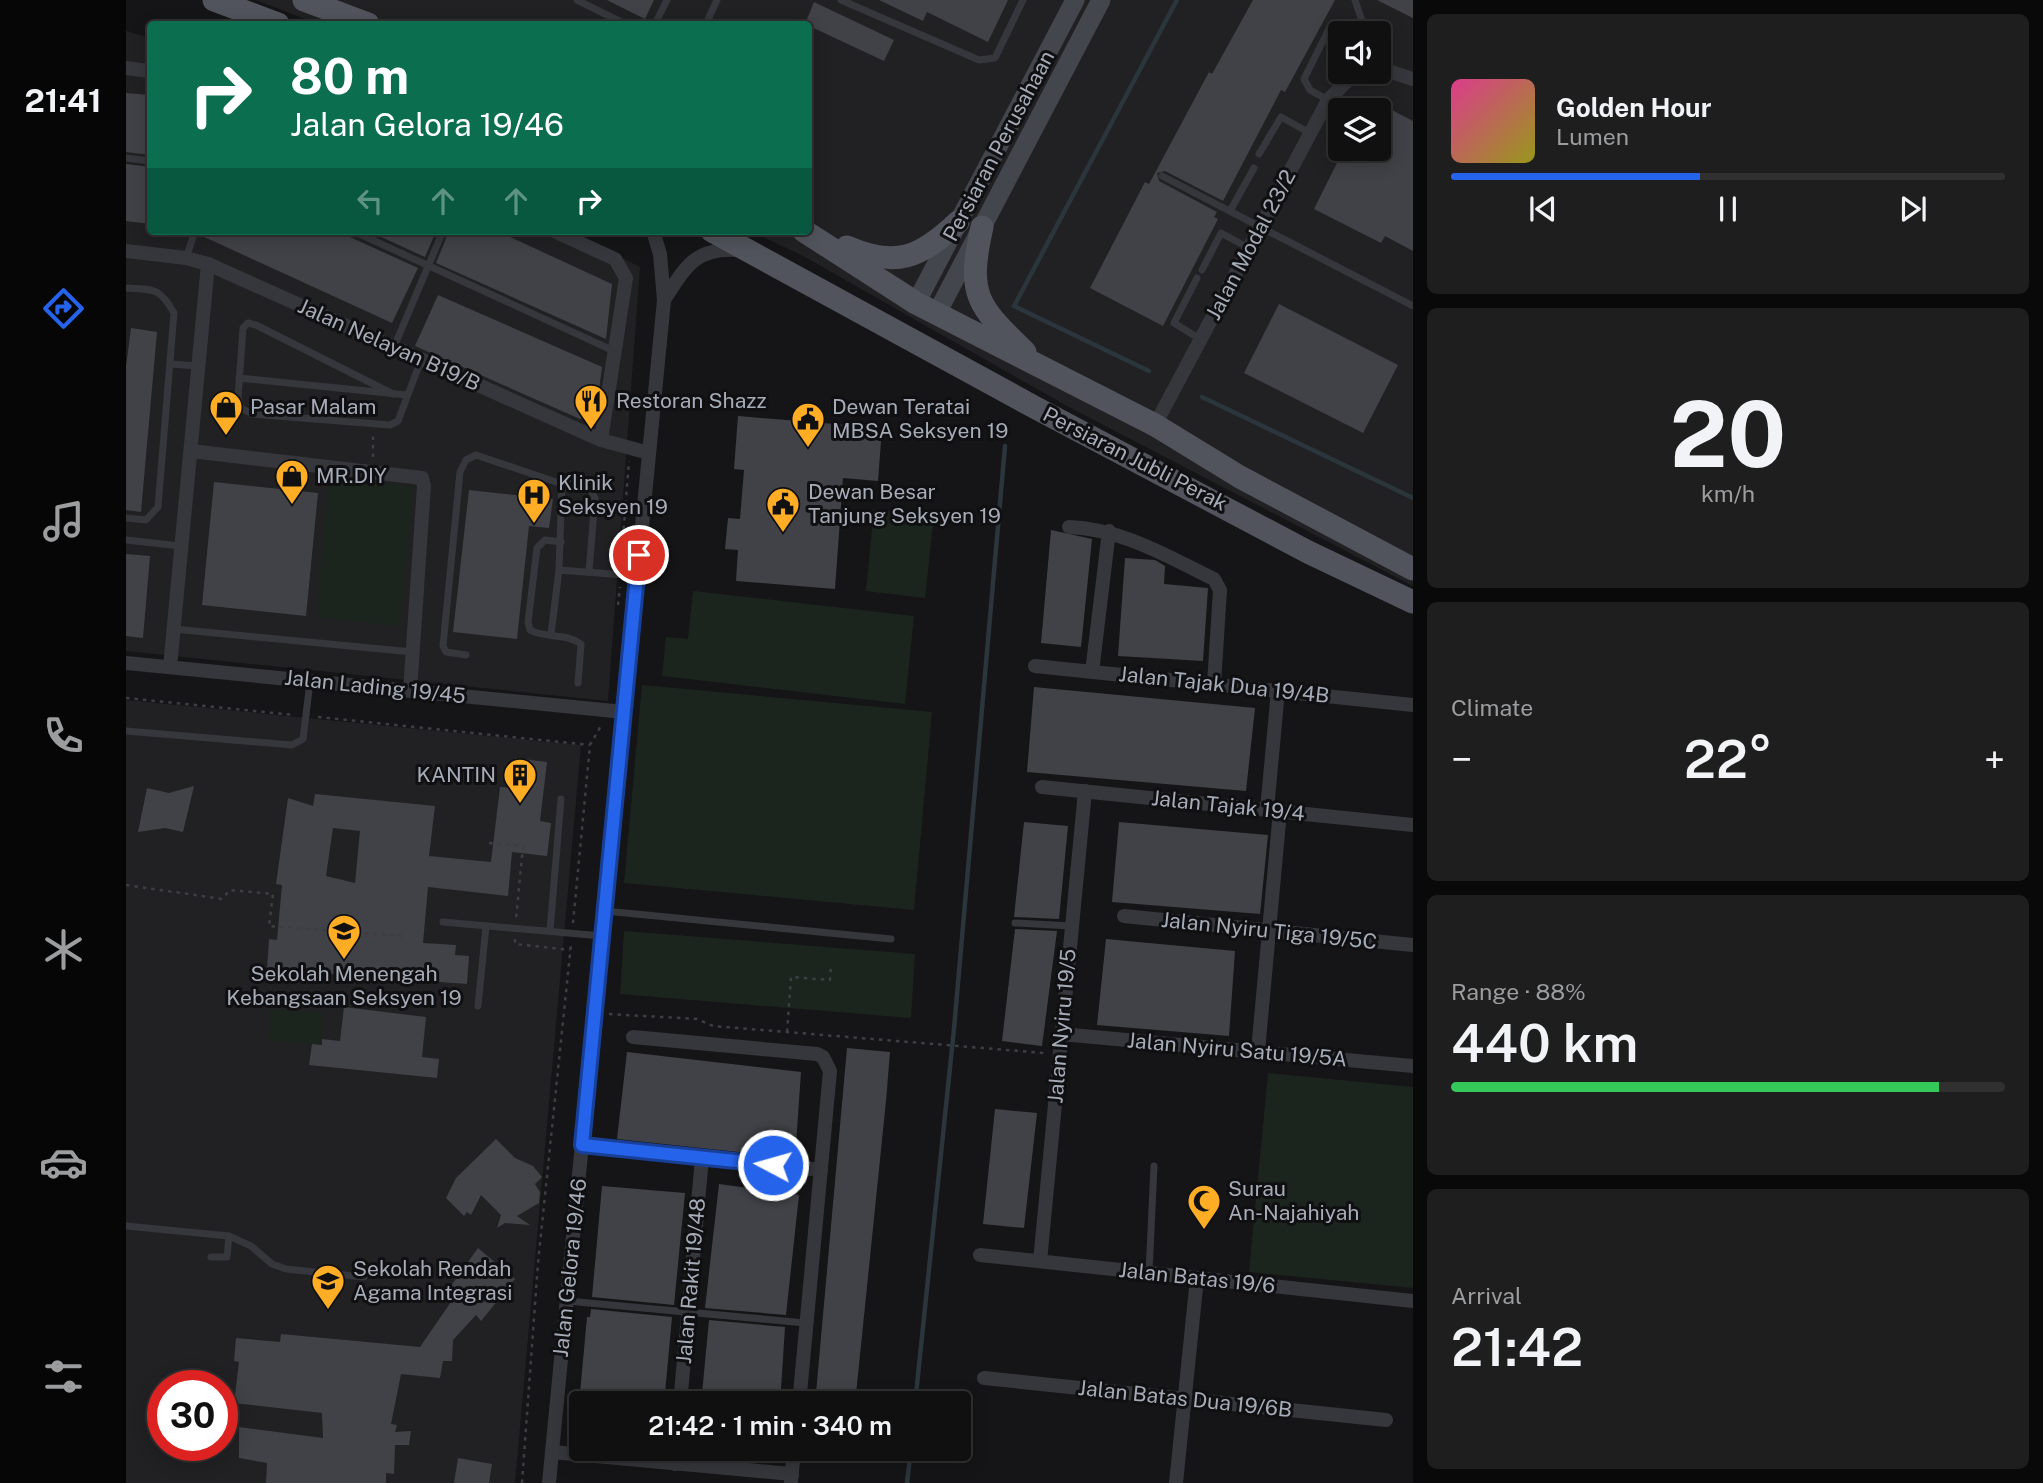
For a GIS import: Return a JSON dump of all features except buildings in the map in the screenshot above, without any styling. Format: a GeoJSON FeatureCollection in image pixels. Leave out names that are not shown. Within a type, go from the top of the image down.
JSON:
{"type":"FeatureCollection","features":[{"type":"Feature","properties":{"kind":"main road"},"geometry":{"type":"LineString","coordinates":[[214,0],[270,21]]}},
{"type":"Feature","properties":{"kind":"main road"},"geometry":{"type":"LineString","coordinates":[[304,0],[360,21]]}},
{"type":"Feature","properties":{"kind":"main road","name":"Persiaran Perusahaan"},"geometry":{"type":"LineString","coordinates":[[924,313],[958,222],[1064,10],[1075,0]]}},
{"type":"Feature","properties":{"kind":"main road","name":"Persiaran Perusahaan"},"geometry":{"type":"LineString","coordinates":[[924,313],[982,227],[1101,0]]}},
{"type":"Feature","properties":{"kind":"main road"},"geometry":{"type":"LineString","coordinates":[[812,233],[883,260],[907,256],[935,244],[958,222]]}},
{"type":"Feature","properties":{"kind":"main road"},"geometry":{"type":"LineString","coordinates":[[982,227],[974,262],[975,285],[982,307],[1044,370]]}},
{"type":"Feature","properties":{"kind":"main road","name":"Persiaran Jubli Perak"},"geometry":{"type":"LineString","coordinates":[[720,235],[947,361],[1308,552],[1413,602]]}},
{"type":"Feature","properties":{"kind":"main road","name":"Persiaran Jubli Perak"},"geometry":{"type":"LineString","coordinates":[[812,235],[924,313],[1155,425],[1240,477],[1413,569]]}},
{"type":"Feature","properties":{"kind":"main road"},"geometry":{"type":"LineString","coordinates":[[881,324],[924,313],[947,361]]}},
{"type":"Feature","properties":{"kind":"main road"},"geometry":{"type":"LineString","coordinates":[[1112,446],[1134,441],[1155,425]]}},
{"type":"Feature","properties":{"kind":"main road"},"geometry":{"type":"LineString","coordinates":[[1155,425],[1156,450],[1161,472]]}},
{"type":"Feature","properties":{"kind":"street"},"geometry":{"type":"LineString","coordinates":[[126,68],[147,71]]}},
{"type":"Feature","properties":{"kind":"street"},"geometry":{"type":"LineString","coordinates":[[1391,72],[1413,79]]}},
{"type":"Feature","properties":{"kind":"street","name":"Jalan Modal 23/2"},"geometry":{"type":"LineString","coordinates":[[1330,98],[1344,84]]}},
{"type":"Feature","properties":{"kind":"street","name":"Jalan Modal 23/2"},"geometry":{"type":"LineString","coordinates":[[1155,425],[1328,100]]}},
{"type":"Feature","properties":{"kind":"street"},"geometry":{"type":"LineString","coordinates":[[563,235],[615,259],[626,278],[601,440]]}},
{"type":"Feature","properties":{"kind":"street","name":"Jalan Gelora 19/46"},"geometry":{"type":"LineString","coordinates":[[549,1483],[596,1013],[617,711],[637,576],[664,300],[660,254],[654,235]]}},
{"type":"Feature","properties":{"kind":"street"},"geometry":{"type":"LineString","coordinates":[[664,300],[693,260],[717,248],[749,250]]}},
{"type":"Feature","properties":{"kind":"street","name":"Jalan Nelayan B19/B"},"geometry":{"type":"LineString","coordinates":[[126,251],[186,258],[208,264],[601,440],[649,453]]}},
{"type":"Feature","properties":{"kind":"street"},"geometry":{"type":"LineString","coordinates":[[170,667],[208,264]]}},
{"type":"Feature","properties":{"kind":"street"},"geometry":{"type":"LineString","coordinates":[[191,452],[422,478],[424,486],[410,691]]}},
{"type":"Feature","properties":{"kind":"street"},"geometry":{"type":"LineString","coordinates":[[1069,527],[1109,531],[1214,579],[1220,590],[1214,684]]}},
{"type":"Feature","properties":{"kind":"street"},"geometry":{"type":"LineString","coordinates":[[1092,672],[1109,531]]}},
{"type":"Feature","properties":{"kind":"street","name":"Jalan Lading 19/45"},"geometry":{"type":"LineString","coordinates":[[126,663],[617,711]]}},
{"type":"Feature","properties":{"kind":"street","name":"Jalan Tajak Dua 19/4B"},"geometry":{"type":"LineString","coordinates":[[1035,666],[1413,705]]}},
{"type":"Feature","properties":{"kind":"street"},"geometry":{"type":"LineString","coordinates":[[1258,1051],[1269,930],[1278,690]]}},
{"type":"Feature","properties":{"kind":"street","name":"Jalan Tajak 19/4"},"geometry":{"type":"LineString","coordinates":[[1042,787],[1413,825]]}},
{"type":"Feature","properties":{"kind":"street","name":"Jalan Nyiru 19/5"},"geometry":{"type":"LineString","coordinates":[[1040,1261],[1085,791]]}},
{"type":"Feature","properties":{"kind":"street","name":"Jalan Nyiru Tiga 19/5C"},"geometry":{"type":"LineString","coordinates":[[1124,916],[1413,945]]}},
{"type":"Feature","properties":{"kind":"street","name":"Jalan Nyiru Satu 19/5A"},"geometry":{"type":"LineString","coordinates":[[1061,1034],[1413,1066]]}},
{"type":"Feature","properties":{"kind":"street"},"geometry":{"type":"LineString","coordinates":[[633,1037],[823,1057],[830,1071],[800,1391]]}},
{"type":"Feature","properties":{"kind":"street"},"geometry":{"type":"LineString","coordinates":[[582,1145],[821,1170]]}},
{"type":"Feature","properties":{"kind":"street","name":"Jalan Rakit 19/48"},"geometry":{"type":"LineString","coordinates":[[681,1391],[702,1158]]}},
{"type":"Feature","properties":{"kind":"street","name":"Jalan Batas 19/6"},"geometry":{"type":"LineString","coordinates":[[981,1255],[1413,1301]]}},
{"type":"Feature","properties":{"kind":"street"},"geometry":{"type":"LineString","coordinates":[[1177,1483],[1197,1278]]}},
{"type":"Feature","properties":{"kind":"street","name":"Jalan Batas Dua 19/6B"},"geometry":{"type":"LineString","coordinates":[[984,1378],[1386,1420]]}},
{"type":"Feature","properties":{"kind":"street"},"geometry":{"type":"LineString","coordinates":[[552,1452],[569,1453]]}},
{"type":"Feature","properties":{"kind":"street"},"geometry":{"type":"LineString","coordinates":[[701,1461],[792,1479],[793,1461]]}},
{"type":"Feature","properties":{"kind":"lane"},"geometry":{"type":"LineString","coordinates":[[577,0],[619,21]]}},
{"type":"Feature","properties":{"kind":"lane"},"geometry":{"type":"LineString","coordinates":[[656,21],[667,0]]}},
{"type":"Feature","properties":{"kind":"lane"},"geometry":{"type":"LineString","coordinates":[[707,21],[717,0]]}},
{"type":"Feature","properties":{"kind":"lane"},"geometry":{"type":"LineString","coordinates":[[841,0],[979,60],[995,58],[1023,0]]}},
{"type":"Feature","properties":{"kind":"lane"},"geometry":{"type":"LineString","coordinates":[[1355,0],[1362,21]]}},
{"type":"Feature","properties":{"kind":"lane"},"geometry":{"type":"LineString","coordinates":[[1328,31],[1304,79],[1310,90],[1328,100]]}},
{"type":"Feature","properties":{"kind":"lane"},"geometry":{"type":"LineString","coordinates":[[1259,154],[1281,117],[1310,133]]}},
{"type":"Feature","properties":{"kind":"lane"},"geometry":{"type":"LineString","coordinates":[[126,158],[147,161]]}},
{"type":"Feature","properties":{"kind":"lane"},"geometry":{"type":"LineString","coordinates":[[1230,211],[1254,168]]}},
{"type":"Feature","properties":{"kind":"lane"},"geometry":{"type":"LineString","coordinates":[[1162,176],[1413,306]]}},
{"type":"Feature","properties":{"kind":"lane"},"geometry":{"type":"LineString","coordinates":[[1201,339],[1174,323],[1199,274],[1221,233],[1249,248]]}},
{"type":"Feature","properties":{"kind":"lane"},"geometry":{"type":"LineString","coordinates":[[186,258],[194,235]]}},
{"type":"Feature","properties":{"kind":"lane"},"geometry":{"type":"LineString","coordinates":[[362,235],[615,351]]}},
{"type":"Feature","properties":{"kind":"lane"},"geometry":{"type":"LineString","coordinates":[[394,348],[441,235]]}},
{"type":"Feature","properties":{"kind":"lane"},"geometry":{"type":"LineString","coordinates":[[126,288],[150,289],[164,295],[174,313],[159,507],[146,520],[126,518]]}},
{"type":"Feature","properties":{"kind":"lane"},"geometry":{"type":"LineString","coordinates":[[393,394],[248,323],[243,328],[239,378],[241,408],[252,414],[390,425],[398,421],[421,360]]}},
{"type":"Feature","properties":{"kind":"lane"},"geometry":{"type":"LineString","coordinates":[[170,364],[198,366]]}},
{"type":"Feature","properties":{"kind":"lane"},"geometry":{"type":"LineString","coordinates":[[239,378],[407,396]]}},
{"type":"Feature","properties":{"kind":"lane"},"geometry":{"type":"LineString","coordinates":[[467,654],[446,652],[443,646],[460,471],[466,460],[477,455],[562,484],[586,483],[592,488],[595,498],[589,572]]}},
{"type":"Feature","properties":{"kind":"lane"},"geometry":{"type":"LineString","coordinates":[[551,635],[559,570],[562,484]]}},
{"type":"Feature","properties":{"kind":"lane"},"geometry":{"type":"LineString","coordinates":[[561,542],[545,540],[537,548],[528,622],[530,630],[536,634],[570,636],[581,644],[578,683]]}},
{"type":"Feature","properties":{"kind":"lane"},"geometry":{"type":"LineString","coordinates":[[126,541],[182,546]]}},
{"type":"Feature","properties":{"kind":"lane"},"geometry":{"type":"LineString","coordinates":[[559,570],[637,576]]}},
{"type":"Feature","properties":{"kind":"lane"},"geometry":{"type":"LineString","coordinates":[[174,629],[413,652]]}},
{"type":"Feature","properties":{"kind":"lane"},"geometry":{"type":"LineString","coordinates":[[126,731],[292,745],[303,739],[310,681]]}},
{"type":"Feature","properties":{"kind":"lane"},"geometry":{"type":"LineString","coordinates":[[550,932],[562,799]]}},
{"type":"Feature","properties":{"kind":"lane"},"geometry":{"type":"LineString","coordinates":[[604,911],[891,939]]}},
{"type":"Feature","properties":{"kind":"lane"},"geometry":{"type":"LineString","coordinates":[[443,922],[602,936]]}},
{"type":"Feature","properties":{"kind":"lane"},"geometry":{"type":"LineString","coordinates":[[1015,923],[1072,926]]}},
{"type":"Feature","properties":{"kind":"lane"},"geometry":{"type":"LineString","coordinates":[[478,1006],[486,926]]}},
{"type":"Feature","properties":{"kind":"lane"},"geometry":{"type":"LineString","coordinates":[[1149,1273],[1154,1166]]}},
{"type":"Feature","properties":{"kind":"lane"},"geometry":{"type":"LineString","coordinates":[[126,1227],[229,1237],[251,1246],[272,1264],[286,1269],[364,1277]]}},
{"type":"Feature","properties":{"kind":"lane"},"geometry":{"type":"LineString","coordinates":[[211,1257],[227,1257],[229,1237]]}},
{"type":"Feature","properties":{"kind":"lane"},"geometry":{"type":"LineString","coordinates":[[567,1301],[806,1323]]}},
{"type":"Feature","properties":{"kind":"path"},"geometry":{"type":"LineString","coordinates":[[373,424],[373,471]]}},
{"type":"Feature","properties":{"kind":"path"},"geometry":{"type":"LineString","coordinates":[[618,615],[630,447]]}},
{"type":"Feature","properties":{"kind":"path"},"geometry":{"type":"LineString","coordinates":[[126,698],[590,745]]}},
{"type":"Feature","properties":{"kind":"path"},"geometry":{"type":"LineString","coordinates":[[522,1483],[538,1264],[590,745],[617,711]]}},
{"type":"Feature","properties":{"kind":"path"},"geometry":{"type":"LineString","coordinates":[[489,843],[523,846],[514,928],[515,944],[570,950]]}},
{"type":"Feature","properties":{"kind":"path"},"geometry":{"type":"LineString","coordinates":[[126,885],[222,899],[230,890],[273,894],[269,926],[403,936]]}},
{"type":"Feature","properties":{"kind":"path"},"geometry":{"type":"LineString","coordinates":[[787,1032],[791,977],[830,979],[831,966]]}},
{"type":"Feature","properties":{"kind":"path"},"geometry":{"type":"LineString","coordinates":[[596,1013],[697,1019],[713,1026],[1060,1054]]}},
{"type":"Feature","properties":{"kind":"shaded area"},"geometry":{"type":"Polygon","coordinates":[[[256,0],[1413,0],[1413,586],[1067,406],[805,257],[759,235],[812,235],[812,21],[310,21],[256,0]]]}},
{"type":"Feature","properties":{"kind":"shaded area"},"geometry":{"type":"Polygon","coordinates":[[[126,31],[147,37],[147,235],[577,235],[640,267],[608,701],[126,651],[126,31]]]}},
{"type":"Feature","properties":{"kind":"shaded area"},"geometry":{"type":"Polygon","coordinates":[[[329,478],[413,486],[400,626],[316,617],[329,478]]]}},
{"type":"Feature","properties":{"kind":"shaded area"},"geometry":{"type":"Polygon","coordinates":[[[874,509],[934,515],[925,598],[866,591],[874,509]]]}},
{"type":"Feature","properties":{"kind":"shaded area"},"geometry":{"type":"Polygon","coordinates":[[[693,591],[914,616],[905,704],[662,676],[666,637],[688,639],[693,591]]]}},
{"type":"Feature","properties":{"kind":"shaded area"},"geometry":{"type":"Polygon","coordinates":[[[642,685],[932,712],[914,910],[624,883],[642,685]]]}},
{"type":"Feature","properties":{"kind":"shaded area","name":"Sekolah Menengah Kebangsaan Seksyen 19"},"geometry":{"type":"Polygon","coordinates":[[[126,700],[581,745],[515,1483],[126,1483],[126,700]]]}},
{"type":"Feature","properties":{"kind":"shaded area"},"geometry":{"type":"Polygon","coordinates":[[[624,931],[915,954],[911,1018],[620,994],[624,931]]]}},
{"type":"Feature","properties":{"kind":"shaded area"},"geometry":{"type":"Polygon","coordinates":[[[270,1009],[324,1013],[322,1045],[268,1041],[270,1009]]]}},
{"type":"Feature","properties":{"kind":"shaded area"},"geometry":{"type":"Polygon","coordinates":[[[1268,1073],[1413,1087],[1413,1288],[1249,1272],[1268,1073]]]}},
{"type":"Feature","properties":{"kind":"waterway"},"geometry":{"type":"LineString","coordinates":[[1149,371],[1014,306],[1177,0]]}},
{"type":"Feature","properties":{"kind":"waterway"},"geometry":{"type":"LineString","coordinates":[[1202,397],[1413,498]]}},
{"type":"Feature","properties":{"kind":"waterway"},"geometry":{"type":"LineString","coordinates":[[916,1391],[954,1029],[1005,446]]}},
{"type":"Feature","properties":{"kind":"waterway"},"geometry":{"type":"LineString","coordinates":[[907,1483],[910,1461]]}},
{"type":"Feature","properties":{"kind":"place","name":"Restoran Shazz"},"geometry":{"type":"Point","coordinates":[591,431]}},
{"type":"Feature","properties":{"kind":"place","name":"Pasar Malam"},"geometry":{"type":"Point","coordinates":[226,437]}},
{"type":"Feature","properties":{"kind":"place","name":"Dewan Teratai MBSA Seksyen 19"},"geometry":{"type":"Point","coordinates":[808,449]}},
{"type":"Feature","properties":{"kind":"place","name":"MR.DIY"},"geometry":{"type":"Point","coordinates":[292,506]}},
{"type":"Feature","properties":{"kind":"place","name":"Klinik Seksyen 19"},"geometry":{"type":"Point","coordinates":[534,525]}},
{"type":"Feature","properties":{"kind":"place","name":"Dewan Besar Tanjung Seksyen 19"},"geometry":{"type":"Point","coordinates":[783,534]}},
{"type":"Feature","properties":{"kind":"place","name":"KANTIN"},"geometry":{"type":"Point","coordinates":[520,805]}},
{"type":"Feature","properties":{"kind":"place","name":"Sekolah Menengah Kebangsaan Seksyen 19"},"geometry":{"type":"Point","coordinates":[344,961]}},
{"type":"Feature","properties":{"kind":"place","name":"Surau An-Najahiyah"},"geometry":{"type":"Point","coordinates":[1204,1231]}},
{"type":"Feature","properties":{"kind":"place","name":"Sekolah Rendah Agama Integrasi"},"geometry":{"type":"Point","coordinates":[328,1311]}},
{"type":"Feature","properties":{"kind":"route"},"geometry":{"type":"LineString","coordinates":[[639,555],[582,1145],[773,1165]]}}]}
